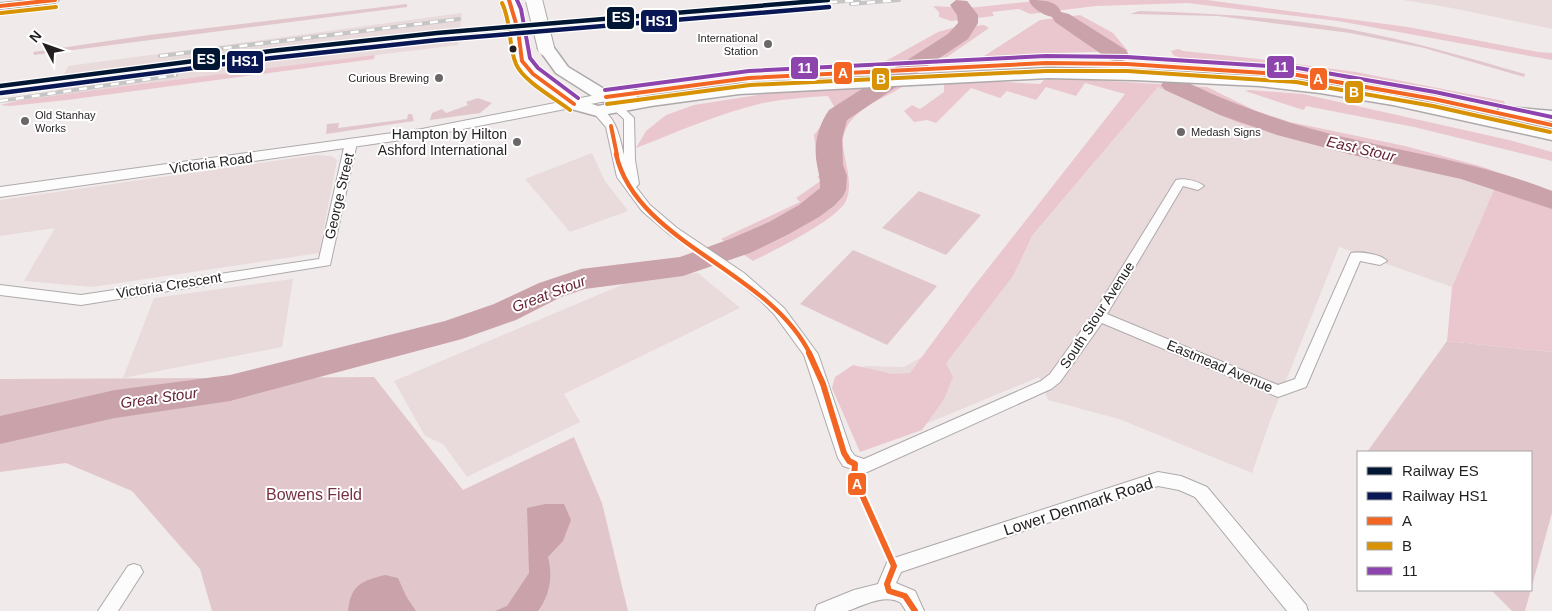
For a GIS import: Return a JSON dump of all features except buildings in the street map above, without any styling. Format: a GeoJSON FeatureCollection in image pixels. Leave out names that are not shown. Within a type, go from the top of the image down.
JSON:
{"type":"FeatureCollection","features":[{"type":"Feature","properties":{"kind":"main road"},"geometry":{"type":"LineString","coordinates":[[509,0],[514,11],[522,49],[522,61],[533,74],[574,104],[607,105],[739,89],[972,66],[1047,68],[1282,83],[1442,110],[1552,135]]}},
{"type":"Feature","properties":{"kind":"main road"},"geometry":{"type":"LineString","coordinates":[[534,0],[546,48],[562,70],[590,87],[607,105]]}},
{"type":"Feature","properties":{"kind":"main road"},"geometry":{"type":"LineString","coordinates":[[859,78],[958,77],[1047,68],[1127,64],[1261,71],[1332,80],[1495,111],[1552,125]]}},
{"type":"Feature","properties":{"kind":"main road"},"geometry":{"type":"LineString","coordinates":[[1240,80],[1367,103],[1552,147]]}},
{"type":"Feature","properties":{"kind":"main road"},"geometry":{"type":"LineString","coordinates":[[1495,111],[1552,116]]}},
{"type":"Feature","properties":{"kind":"street"},"geometry":{"type":"LineString","coordinates":[[0,6],[55,0]]}},
{"type":"Feature","properties":{"kind":"street","name":"Victoria Road"},"geometry":{"type":"LineString","coordinates":[[0,192],[351,144],[422,133],[473,121],[574,104]]}},
{"type":"Feature","properties":{"kind":"street"},"geometry":{"type":"LineString","coordinates":[[607,105],[623,177],[637,197]]}},
{"type":"Feature","properties":{"kind":"street"},"geometry":{"type":"LineString","coordinates":[[607,105],[629,118],[629,173],[637,197]]}},
{"type":"Feature","properties":{"kind":"street","name":"Victoria Road"},"geometry":{"type":"LineString","coordinates":[[422,133],[474,131],[527,124],[607,105]]}},
{"type":"Feature","properties":{"kind":"street","name":"George Street"},"geometry":{"type":"LineString","coordinates":[[327,249],[351,144]]}},
{"type":"Feature","properties":{"kind":"street","name":"South Stour Avenue"},"geometry":{"type":"LineString","coordinates":[[637,197],[660,220],[746,282],[779,310],[811,354],[844,453],[849,461],[865,466],[1046,385],[1055,378],[1099,316],[1180,182],[1198,186]]}},
{"type":"Feature","properties":{"kind":"street","name":"Victoria Crescent"},"geometry":{"type":"LineString","coordinates":[[0,290],[81,300],[325,262],[327,249]]}},
{"type":"Feature","properties":{"kind":"street","name":"Eastmead Avenue"},"geometry":{"type":"LineString","coordinates":[[1099,316],[1278,391],[1301,383],[1356,256],[1380,261]]}},
{"type":"Feature","properties":{"kind":"street","name":"Lower Denmark Road"},"geometry":{"type":"LineString","coordinates":[[889,591],[887,584],[894,566],[1158,479],[1180,483],[1201,492],[1299,611]]}},
{"type":"Feature","properties":{"kind":"street"},"geometry":{"type":"LineString","coordinates":[[107,611],[134,572]]}},
{"type":"Feature","properties":{"kind":"street"},"geometry":{"type":"LineString","coordinates":[[824,611],[866,595],[889,591],[900,592],[908,597],[915,611]]}},
{"type":"Feature","properties":{"kind":"shaded area"},"geometry":{"type":"Polygon","coordinates":[[[1045,0],[1207,0],[1408,27],[1538,52],[1552,53],[1552,60],[1338,21],[1187,3],[1096,6],[1030,14],[1019,9],[992,12],[994,16],[951,21],[939,17],[939,12],[933,6],[968,8],[1045,0]]]}},
{"type":"Feature","properties":{"kind":"shaded area"},"geometry":{"type":"Polygon","coordinates":[[[1403,0],[1552,0],[1552,29],[1452,8],[1403,0]]]}},
{"type":"Feature","properties":{"kind":"shaded area"},"geometry":{"type":"Polygon","coordinates":[[[462,13],[458,45],[55,95],[68,66],[462,13]]]}},
{"type":"Feature","properties":{"kind":"shaded area"},"geometry":{"type":"Polygon","coordinates":[[[1080,15],[1113,33],[1128,51],[1023,54],[1024,56],[981,58],[1040,20],[1080,15]]]}},
{"type":"Feature","properties":{"kind":"shaded area"},"geometry":{"type":"Polygon","coordinates":[[[984,25],[989,28],[947,57],[884,62],[938,32],[952,28],[984,25]]]}},
{"type":"Feature","properties":{"kind":"shaded area"},"geometry":{"type":"Polygon","coordinates":[[[1178,49],[1356,72],[1504,101],[1507,109],[1325,76],[1185,60],[1173,55],[1171,51],[1178,49]]]}},
{"type":"Feature","properties":{"kind":"shaded area"},"geometry":{"type":"Polygon","coordinates":[[[375,55],[374,59],[67,100],[10,106],[0,105],[21,100],[133,85],[375,55]]]}},
{"type":"Feature","properties":{"kind":"shaded area"},"geometry":{"type":"Polygon","coordinates":[[[1077,79],[1207,87],[1256,111],[1290,122],[1405,146],[1480,166],[1552,191],[1552,352],[1447,341],[1452,287],[1496,185],[1240,124],[1158,87],[1032,236],[1013,276],[946,363],[953,377],[944,399],[922,430],[860,452],[832,388],[835,377],[853,365],[892,374],[910,373],[971,290],[1125,94],[1085,83],[1076,96],[1046,87],[1036,100],[1007,91],[1000,98],[971,88],[936,123],[927,120],[914,122],[904,111],[912,105],[920,109],[944,92],[944,84],[985,81],[1040,84],[1044,80],[1077,79]]]}},
{"type":"Feature","properties":{"kind":"shaded area"},"geometry":{"type":"Polygon","coordinates":[[[904,86],[865,108],[849,123],[844,133],[843,144],[849,178],[849,192],[846,201],[840,209],[818,226],[753,261],[721,239],[800,202],[796,198],[822,180],[817,177],[821,174],[818,166],[814,135],[835,108],[828,96],[779,100],[747,107],[699,123],[636,148],[646,131],[666,115],[694,105],[784,91],[904,86]]]}},
{"type":"Feature","properties":{"kind":"shaded area"},"geometry":{"type":"Polygon","coordinates":[[[1158,87],[1240,124],[1496,185],[1452,287],[1339,247],[1270,421],[1252,473],[1119,419],[1048,400],[1039,377],[870,447],[844,376],[865,366],[904,367],[938,348],[1158,87]]]}},
{"type":"Feature","properties":{"kind":"shaded area"},"geometry":{"type":"Polygon","coordinates":[[[1245,91],[1303,94],[1509,140],[1552,152],[1552,161],[1414,127],[1306,106],[1304,110],[1245,91]]]}},
{"type":"Feature","properties":{"kind":"shaded area"},"geometry":{"type":"Polygon","coordinates":[[[592,153],[605,181],[628,211],[570,232],[525,179],[592,153]]]}},
{"type":"Feature","properties":{"kind":"shaded area"},"geometry":{"type":"Polygon","coordinates":[[[316,155],[331,156],[337,160],[319,253],[92,287],[24,281],[55,228],[0,236],[0,200],[316,155]]]}},
{"type":"Feature","properties":{"kind":"shaded area"},"geometry":{"type":"Polygon","coordinates":[[[698,273],[740,308],[564,394],[580,422],[467,477],[443,444],[425,436],[394,381],[638,278],[698,273]]]}},
{"type":"Feature","properties":{"kind":"shaded area"},"geometry":{"type":"Polygon","coordinates":[[[293,279],[282,347],[123,378],[154,298],[293,279]]]}},
{"type":"Feature","properties":{"kind":"shaded area"},"geometry":{"type":"Polygon","coordinates":[[[545,504],[564,504],[571,520],[563,541],[548,557],[550,578],[548,592],[542,605],[538,611],[495,611],[507,606],[529,573],[527,508],[545,504]]]}},
{"type":"Feature","properties":{"kind":"shaded area"},"geometry":{"type":"Polygon","coordinates":[[[385,575],[398,578],[406,596],[416,611],[348,611],[352,595],[359,586],[364,582],[385,575]]]}},
{"type":"Feature","properties":{"kind":"green space"},"geometry":{"type":"Polygon","coordinates":[[[407,4],[407,7],[34,55],[33,52],[149,35],[407,4]]]}},
{"type":"Feature","properties":{"kind":"green space"},"geometry":{"type":"Polygon","coordinates":[[[1139,11],[1244,16],[1348,29],[1459,55],[1525,74],[1524,77],[1424,48],[1350,33],[1218,16],[1130,14],[1139,11]]]}},
{"type":"Feature","properties":{"kind":"green space"},"geometry":{"type":"Polygon","coordinates":[[[478,98],[492,103],[480,113],[430,120],[432,113],[442,109],[446,113],[468,105],[466,102],[478,98]]]}},
{"type":"Feature","properties":{"kind":"green space"},"geometry":{"type":"Polygon","coordinates":[[[408,114],[412,114],[414,121],[326,134],[327,124],[339,123],[338,128],[407,119],[408,114]]]}},
{"type":"Feature","properties":{"kind":"green space"},"geometry":{"type":"Polygon","coordinates":[[[919,191],[981,215],[946,255],[882,228],[919,191]]]}},
{"type":"Feature","properties":{"kind":"green space"},"geometry":{"type":"Polygon","coordinates":[[[853,250],[937,286],[887,345],[800,304],[853,250]]]}},
{"type":"Feature","properties":{"kind":"green space"},"geometry":{"type":"Polygon","coordinates":[[[1447,341],[1552,352],[1552,513],[1532,585],[1532,451],[1368,451],[1447,341]]]}},
{"type":"Feature","properties":{"kind":"green space","name":"Bowens Field"},"geometry":{"type":"Polygon","coordinates":[[[374,377],[463,490],[574,437],[602,503],[628,611],[212,611],[200,569],[132,491],[66,463],[0,472],[0,379],[374,377]]]}},
{"type":"Feature","properties":{"kind":"green space"},"geometry":{"type":"Polygon","coordinates":[[[1492,591],[1531,591],[1525,611],[1512,611],[1492,591]]]}},
{"type":"Feature","properties":{"kind":"waterway","name":"East Stour"},"geometry":{"type":"LineString","coordinates":[[1038,1],[1052,11]]}},
{"type":"Feature","properties":{"kind":"waterway","name":"Great Stour"},"geometry":{"type":"LineString","coordinates":[[0,430],[115,404],[230,388],[451,331],[505,312],[550,290],[581,279],[683,266],[740,246],[779,228],[809,211],[825,199],[833,190],[834,176],[830,165],[829,139],[832,124],[838,115],[956,39],[968,23],[967,15],[960,5]]}},
{"type":"Feature","properties":{"kind":"waterway","name":"East Stour"},"geometry":{"type":"LineString","coordinates":[[1062,18],[1118,55]]}},
{"type":"Feature","properties":{"kind":"waterway","name":"East Stour"},"geometry":{"type":"LineString","coordinates":[[1173,85],[1229,110],[1285,129],[1353,147],[1468,172],[1497,180],[1552,201]]}},
{"type":"Feature","properties":{"kind":"railway"},"geometry":{"type":"LineString","coordinates":[[240,59],[484,31],[859,0]]}},
{"type":"Feature","properties":{"kind":"railway"},"geometry":{"type":"LineString","coordinates":[[851,4],[899,0]]}},
{"type":"Feature","properties":{"kind":"railway"},"geometry":{"type":"LineString","coordinates":[[160,56],[459,19]]}},
{"type":"Feature","properties":{"kind":"railway"},"geometry":{"type":"LineString","coordinates":[[0,93],[245,58]]}},
{"type":"Feature","properties":{"kind":"railway"},"geometry":{"type":"LineString","coordinates":[[0,101],[176,75]]}},
{"type":"Feature","properties":{"kind":"rail line","name":"ES"},"geometry":{"type":"LineString","coordinates":[[0,86],[271,51],[437,33],[828,0]]}},
{"type":"Feature","properties":{"kind":"rail line","name":"HS1"},"geometry":{"type":"LineString","coordinates":[[1,93],[272,58],[438,40],[829,7]]}},
{"type":"Feature","properties":{"kind":"transit line","name":"A"},"geometry":{"type":"LineString","coordinates":[[0,6],[55,0]]}},
{"type":"Feature","properties":{"kind":"transit line","name":"A"},"geometry":{"type":"LineString","coordinates":[[509,0],[518,30],[522,61],[533,74],[574,104]]}},
{"type":"Feature","properties":{"kind":"transit line","name":"11"},"geometry":{"type":"LineString","coordinates":[[517,0],[521,9],[530,58],[538,68],[578,98]]}},
{"type":"Feature","properties":{"kind":"transit line","name":"B"},"geometry":{"type":"LineString","coordinates":[[502,3],[507,13],[516,65],[528,79],[570,110]]}},
{"type":"Feature","properties":{"kind":"transit line","name":"B"},"geometry":{"type":"LineString","coordinates":[[1,13],[56,7]]}},
{"type":"Feature","properties":{"kind":"transit line","name":"11"},"geometry":{"type":"LineString","coordinates":[[605,90],[749,71],[1046,56],[1127,57],[1298,68],[1435,92],[1552,117]]}},
{"type":"Feature","properties":{"kind":"transit line","name":"A"},"geometry":{"type":"LineString","coordinates":[[606,97],[749,78],[1046,63],[1127,64],[1297,75],[1434,99],[1552,125]]}},
{"type":"Feature","properties":{"kind":"transit line","name":"B"},"geometry":{"type":"LineString","coordinates":[[607,104],[750,85],[1046,71],[1127,71],[1296,82],[1433,106],[1550,132]]}},
{"type":"Feature","properties":{"kind":"transit line","name":"A"},"geometry":{"type":"LineString","coordinates":[[611,126],[621,171],[640,200],[680,237],[748,284],[769,301],[799,335],[823,384],[844,453],[849,461],[855,464],[854,477],[894,566],[887,584],[889,591],[905,596],[915,611]]}},
{"type":"Feature","properties":{"kind":"place","name":"International Station"},"geometry":{"type":"Point","coordinates":[768,44]}},
{"type":"Feature","properties":{"kind":"place","name":"Curious Brewing"},"geometry":{"type":"Point","coordinates":[439,78]}},
{"type":"Feature","properties":{"kind":"place","name":"Old Stanhay Works"},"geometry":{"type":"Point","coordinates":[25,121]}},
{"type":"Feature","properties":{"kind":"place","name":"Medash Signs"},"geometry":{"type":"Point","coordinates":[1181,132]}},
{"type":"Feature","properties":{"kind":"place","name":"Hampton by Hilton Ashford International"},"geometry":{"type":"Point","coordinates":[517,142]}}]}
